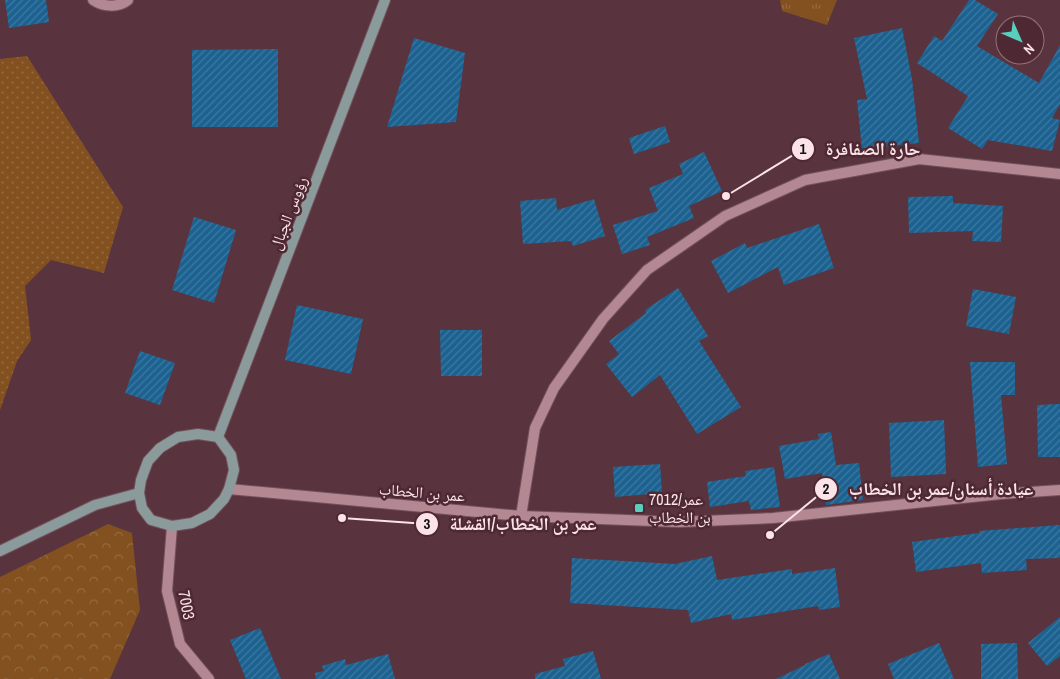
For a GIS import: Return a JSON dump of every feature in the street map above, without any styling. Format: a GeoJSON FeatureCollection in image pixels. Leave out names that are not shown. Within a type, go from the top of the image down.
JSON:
{"type":"FeatureCollection","features":[{"type":"Feature","properties":{"kind":"street"},"geometry":{"type":"LineString","coordinates":[[93,0],[108,7],[124,3],[128,0]]}},
{"type":"Feature","properties":{"kind":"street","name":"رؤوس الجبال"},"geometry":{"type":"LineString","coordinates":[[218,437],[386,0]]}},
{"type":"Feature","properties":{"kind":"street"},"geometry":{"type":"LineString","coordinates":[[521,516],[535,428],[554,388],[603,319],[646,270],[725,216],[805,180],[920,159],[1060,174]]}},
{"type":"Feature","properties":{"kind":"street"},"geometry":{"type":"LineString","coordinates":[[198,434],[218,437],[231,455],[234,470],[229,490],[224,499],[210,514],[192,523],[172,526],[151,520],[142,508],[139,493],[141,480],[148,461],[160,448],[178,438],[198,434]]}},
{"type":"Feature","properties":{"kind":"street","name":"عمر بن الخطاب"},"geometry":{"type":"LineString","coordinates":[[229,490],[521,516],[679,522],[763,519],[1001,494],[1060,490]]}},
{"type":"Feature","properties":{"kind":"street"},"geometry":{"type":"LineString","coordinates":[[0,551],[95,505],[139,493]]}},
{"type":"Feature","properties":{"kind":"street","name":"7003"},"geometry":{"type":"LineString","coordinates":[[172,526],[168,591],[180,644],[209,679]]}},
{"type":"Feature","properties":{"kind":"green space"},"geometry":{"type":"Polygon","coordinates":[[[780,0],[837,0],[827,25],[782,11],[780,0]]]}},
{"type":"Feature","properties":{"kind":"green space"},"geometry":{"type":"Polygon","coordinates":[[[27,56],[123,207],[104,273],[51,260],[25,286],[31,340],[17,361],[0,410],[0,59],[27,56]]]}},
{"type":"Feature","properties":{"kind":"green space"},"geometry":{"type":"Polygon","coordinates":[[[108,524],[132,533],[140,610],[110,679],[0,679],[0,577],[108,524]]]}},
{"type":"Feature","properties":{"kind":"building"},"geometry":{"type":"Polygon","coordinates":[[[5,0],[46,0],[49,22],[9,28],[5,0]]]}},
{"type":"Feature","properties":{"kind":"building"},"geometry":{"type":"Polygon","coordinates":[[[969,0],[975,0],[998,14],[995,15],[995,19],[977,46],[995,57],[995,65],[1009,65],[1039,83],[1060,45],[1060,104],[1052,118],[1060,120],[1052,151],[988,140],[982,149],[948,128],[968,96],[917,63],[934,36],[942,41],[969,0]]]}},
{"type":"Feature","properties":{"kind":"building"},"geometry":{"type":"Polygon","coordinates":[[[902,28],[912,79],[919,143],[862,149],[857,100],[867,99],[854,38],[902,28]]]}},
{"type":"Feature","properties":{"kind":"building"},"geometry":{"type":"Polygon","coordinates":[[[414,38],[465,53],[456,122],[387,127],[414,38]]]}},
{"type":"Feature","properties":{"kind":"building"},"geometry":{"type":"Polygon","coordinates":[[[278,49],[278,127],[192,127],[192,50],[278,49]]]}},
{"type":"Feature","properties":{"kind":"building"},"geometry":{"type":"Polygon","coordinates":[[[665,126],[670,142],[634,154],[629,138],[665,126]]]}},
{"type":"Feature","properties":{"kind":"building"},"geometry":{"type":"Polygon","coordinates":[[[704,152],[722,191],[689,206],[694,218],[647,237],[650,245],[622,254],[613,225],[658,211],[649,188],[683,174],[679,164],[704,152]]]}},
{"type":"Feature","properties":{"kind":"building"},"geometry":{"type":"Polygon","coordinates":[[[953,196],[953,203],[1003,206],[1001,242],[972,241],[973,231],[909,233],[908,197],[953,196]]]}},
{"type":"Feature","properties":{"kind":"building"},"geometry":{"type":"Polygon","coordinates":[[[556,198],[557,210],[594,199],[605,236],[573,246],[571,241],[523,244],[520,201],[556,198]]]}},
{"type":"Feature","properties":{"kind":"building"},"geometry":{"type":"Polygon","coordinates":[[[194,217],[236,230],[214,303],[172,290],[194,217]]]}},
{"type":"Feature","properties":{"kind":"building"},"geometry":{"type":"Polygon","coordinates":[[[819,224],[834,268],[784,285],[778,267],[728,293],[711,261],[745,243],[747,248],[819,224]]]}},
{"type":"Feature","properties":{"kind":"building"},"geometry":{"type":"Polygon","coordinates":[[[678,288],[708,336],[699,341],[741,407],[697,434],[660,375],[632,397],[606,364],[619,354],[609,341],[646,313],[645,310],[678,288]]]}},
{"type":"Feature","properties":{"kind":"building"},"geometry":{"type":"Polygon","coordinates":[[[973,289],[1016,297],[1009,334],[966,326],[973,289]]]}},
{"type":"Feature","properties":{"kind":"building"},"geometry":{"type":"Polygon","coordinates":[[[297,305],[363,319],[351,374],[285,360],[297,305]]]}},
{"type":"Feature","properties":{"kind":"building"},"geometry":{"type":"Polygon","coordinates":[[[440,330],[482,330],[482,376],[441,376],[440,330]]]}},
{"type":"Feature","properties":{"kind":"building"},"geometry":{"type":"Polygon","coordinates":[[[140,351],[175,363],[160,405],[125,393],[140,351]]]}},
{"type":"Feature","properties":{"kind":"building"},"geometry":{"type":"Polygon","coordinates":[[[970,362],[1015,362],[1015,395],[1001,395],[1007,464],[978,467],[970,362]]]}},
{"type":"Feature","properties":{"kind":"building"},"geometry":{"type":"Polygon","coordinates":[[[1060,404],[1060,457],[1038,457],[1037,405],[1060,404]]]}},
{"type":"Feature","properties":{"kind":"building"},"geometry":{"type":"Polygon","coordinates":[[[944,420],[946,474],[891,477],[889,423],[944,420]]]}},
{"type":"Feature","properties":{"kind":"building"},"geometry":{"type":"Polygon","coordinates":[[[831,432],[836,465],[859,463],[863,500],[826,505],[822,473],[785,479],[779,446],[819,439],[818,434],[831,432]]]}},
{"type":"Feature","properties":{"kind":"building"},"geometry":{"type":"Polygon","coordinates":[[[660,464],[662,493],[615,497],[613,467],[660,464]]]}},
{"type":"Feature","properties":{"kind":"building"},"geometry":{"type":"Polygon","coordinates":[[[774,467],[780,507],[751,510],[749,501],[710,507],[707,482],[746,476],[745,471],[774,467]]]}},
{"type":"Feature","properties":{"kind":"building"},"geometry":{"type":"Polygon","coordinates":[[[1060,525],[1060,558],[1026,559],[1027,570],[982,573],[981,563],[916,572],[912,542],[979,533],[979,531],[1060,525]]]}},
{"type":"Feature","properties":{"kind":"building"},"geometry":{"type":"Polygon","coordinates":[[[712,556],[717,580],[792,569],[792,574],[835,568],[840,607],[819,610],[818,606],[732,620],[731,614],[691,623],[688,610],[570,603],[572,558],[675,564],[712,556]]]}},
{"type":"Feature","properties":{"kind":"building"},"geometry":{"type":"Polygon","coordinates":[[[1060,617],[1060,656],[1047,666],[1028,643],[1060,617]]]}},
{"type":"Feature","properties":{"kind":"building"},"geometry":{"type":"Polygon","coordinates":[[[260,628],[281,679],[246,679],[230,640],[260,628]]]}},
{"type":"Feature","properties":{"kind":"building"},"geometry":{"type":"Polygon","coordinates":[[[939,643],[954,679],[894,679],[888,664],[939,643]]]}},
{"type":"Feature","properties":{"kind":"building"},"geometry":{"type":"Polygon","coordinates":[[[1017,643],[1018,679],[981,679],[981,644],[1017,643]]]}},
{"type":"Feature","properties":{"kind":"building"},"geometry":{"type":"Polygon","coordinates":[[[593,651],[601,679],[535,679],[535,674],[565,666],[563,659],[593,651]]]}},
{"type":"Feature","properties":{"kind":"building"},"geometry":{"type":"Polygon","coordinates":[[[388,654],[395,679],[316,679],[315,673],[324,671],[322,666],[345,659],[346,665],[388,654]]]}},
{"type":"Feature","properties":{"kind":"building"},"geometry":{"type":"Polygon","coordinates":[[[829,654],[840,679],[776,679],[805,664],[829,654]]]}},
{"type":"Feature","properties":{"kind":"place","name":"حارة الصفافرة"},"geometry":{"type":"Point","coordinates":[726,196]}},
{"type":"Feature","properties":{"kind":"place","name":"7012/عمر بن الخطاب"},"geometry":{"type":"Point","coordinates":[639,508]}},
{"type":"Feature","properties":{"kind":"place","name":"عمر بن الخطاب/القشلة"},"geometry":{"type":"Point","coordinates":[342,518]}},
{"type":"Feature","properties":{"kind":"place","name":"عيادة أسنان/عمر بن الخطاب"},"geometry":{"type":"Point","coordinates":[770,535]}}]}
